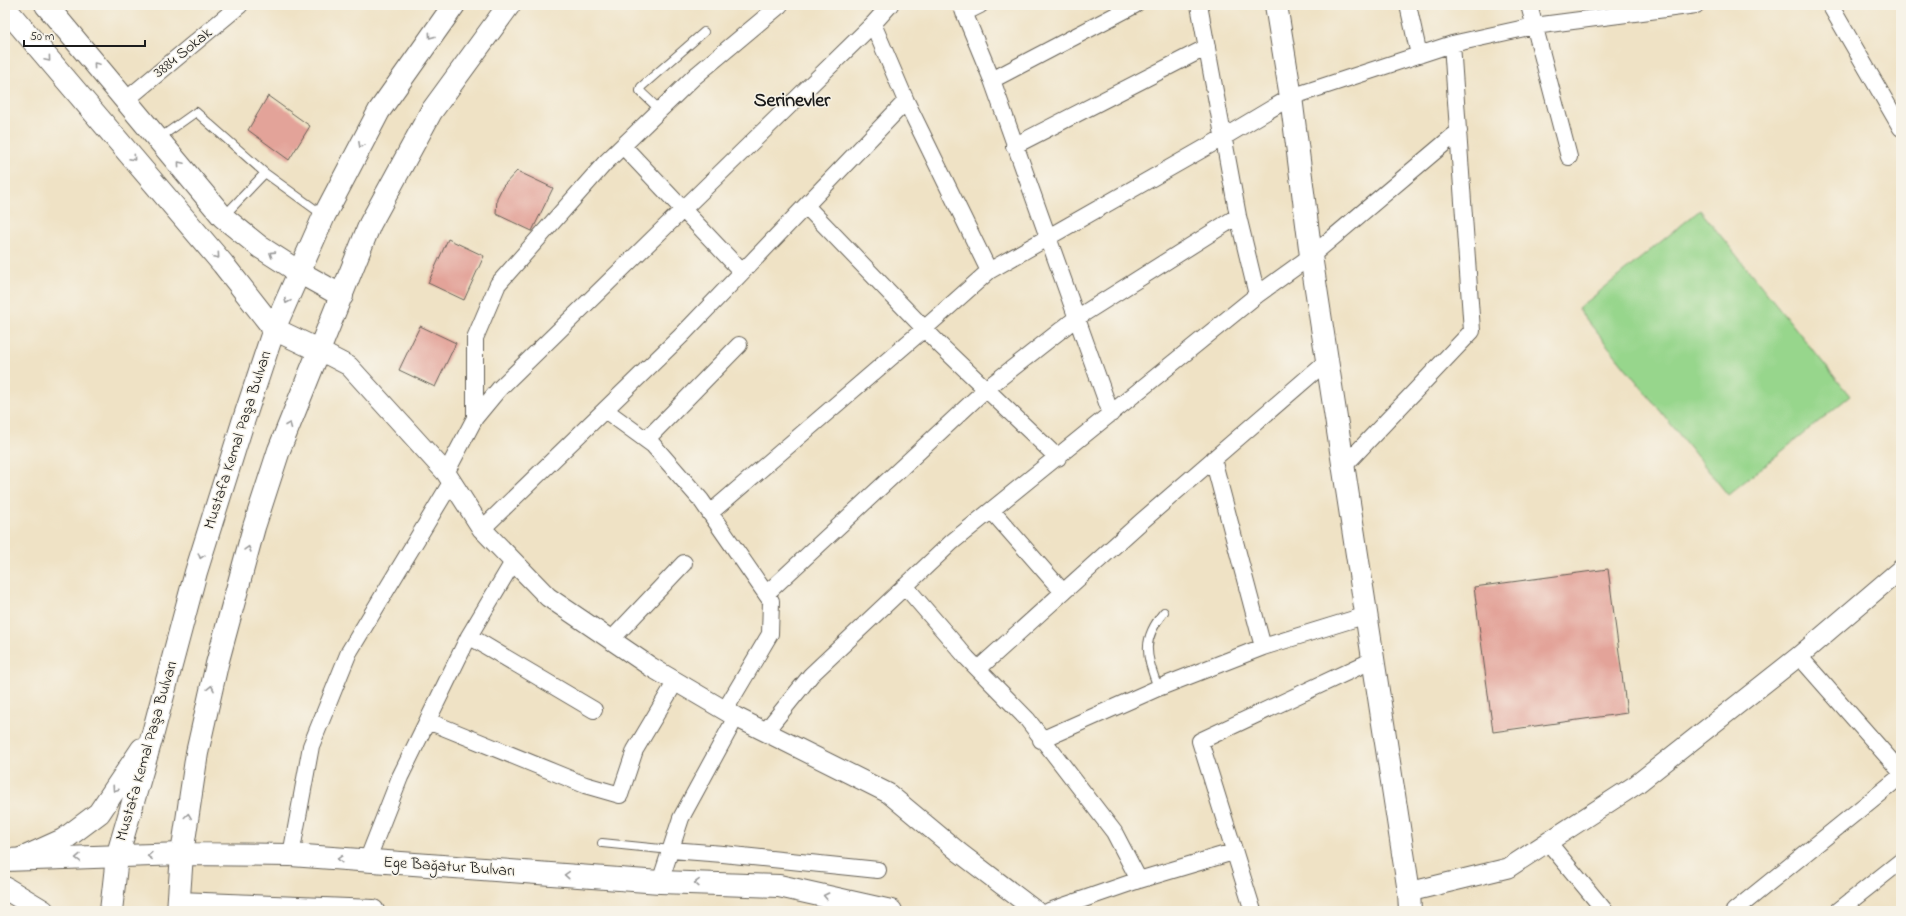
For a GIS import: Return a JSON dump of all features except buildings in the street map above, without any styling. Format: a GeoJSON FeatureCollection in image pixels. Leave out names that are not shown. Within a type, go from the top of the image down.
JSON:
{"type":"FeatureCollection","features":[{"type":"Feature","properties":{"kind":"main road"},"geometry":{"type":"LineString","coordinates":[[46,5],[224,217],[260,247],[299,272],[342,296]]}},
{"type":"Feature","properties":{"kind":"main road","name":"Mustafa Kemal Paşa Bulvarı"},"geometry":{"type":"LineString","coordinates":[[111,911],[117,857],[153,733],[196,572],[274,329],[324,216],[379,111],[454,5]]}},
{"type":"Feature","properties":{"kind":"main road"},"geometry":{"type":"LineString","coordinates":[[373,911],[178,907],[182,854],[197,753],[217,664],[232,607],[254,528],[279,450],[370,224],[431,112],[509,5]]}},
{"type":"Feature","properties":{"kind":"main road"},"geometry":{"type":"LineString","coordinates":[[1276,5],[1291,96],[1311,256],[1367,615],[1409,902]]}},
{"type":"Feature","properties":{"kind":"main road"},"geometry":{"type":"LineString","coordinates":[[5,8],[223,264],[274,329],[320,351]]}},
{"type":"Feature","properties":{"kind":"main road"},"geometry":{"type":"LineString","coordinates":[[13,859],[63,840],[99,813],[153,733]]}},
{"type":"Feature","properties":{"kind":"main road","name":"Ege Bağatur Bulvarı"},"geometry":{"type":"LineString","coordinates":[[13,859],[182,854],[291,855],[660,882],[779,886],[891,911]]}},
{"type":"Feature","properties":{"kind":"main road"},"geometry":{"type":"LineString","coordinates":[[5,888],[43,911]]}},
{"type":"Feature","properties":{"kind":"street","name":"3884 Sokak"},"geometry":{"type":"LineString","coordinates":[[126,100],[240,5]]}},
{"type":"Feature","properties":{"kind":"street"},"geometry":{"type":"LineString","coordinates":[[475,418],[475,338],[498,284],[605,163],[694,77],[780,5]]}},
{"type":"Feature","properties":{"kind":"street"},"geometry":{"type":"LineString","coordinates":[[291,855],[311,746],[349,652],[449,477],[475,418],[499,389],[873,24],[890,5]]}},
{"type":"Feature","properties":{"kind":"street"},"geometry":{"type":"LineString","coordinates":[[980,5],[962,9],[992,80],[1075,319],[1111,414]]}},
{"type":"Feature","properties":{"kind":"street"},"geometry":{"type":"LineString","coordinates":[[992,80],[1135,5]]}},
{"type":"Feature","properties":{"kind":"street"},"geometry":{"type":"LineString","coordinates":[[1199,5],[1238,216],[1257,295]]}},
{"type":"Feature","properties":{"kind":"street"},"geometry":{"type":"LineString","coordinates":[[1408,5],[1419,56]]}},
{"type":"Feature","properties":{"kind":"street"},"geometry":{"type":"LineString","coordinates":[[1529,5],[1569,157]]}},
{"type":"Feature","properties":{"kind":"street"},"geometry":{"type":"LineString","coordinates":[[710,513],[924,329],[989,271],[1224,137],[1291,96],[1419,56],[1452,44],[1534,26],[1669,7],[1696,5]]}},
{"type":"Feature","properties":{"kind":"street"},"geometry":{"type":"LineString","coordinates":[[1830,5],[1901,128]]}},
{"type":"Feature","properties":{"kind":"street"},"geometry":{"type":"LineString","coordinates":[[873,24],[906,101],[989,271]]}},
{"type":"Feature","properties":{"kind":"street"},"geometry":{"type":"LineString","coordinates":[[1344,466],[1472,331],[1452,44]]}},
{"type":"Feature","properties":{"kind":"street"},"geometry":{"type":"LineString","coordinates":[[1014,146],[1207,47]]}},
{"type":"Feature","properties":{"kind":"street"},"geometry":{"type":"LineString","coordinates":[[482,529],[681,336],[906,101]]}},
{"type":"Feature","properties":{"kind":"street"},"geometry":{"type":"LineString","coordinates":[[766,732],[811,675],[952,542],[1058,458],[1257,295],[1311,256],[1459,131]]}},
{"type":"Feature","properties":{"kind":"street"},"geometry":{"type":"LineString","coordinates":[[623,146],[742,272]]}},
{"type":"Feature","properties":{"kind":"street"},"geometry":{"type":"LineString","coordinates":[[806,206],[924,329],[1058,458]]}},
{"type":"Feature","properties":{"kind":"street"},"geometry":{"type":"LineString","coordinates":[[766,594],[986,389],[1075,319],[1238,216]]}},
{"type":"Feature","properties":{"kind":"street"},"geometry":{"type":"LineString","coordinates":[[646,440],[739,345]]}},
{"type":"Feature","properties":{"kind":"street"},"geometry":{"type":"LineString","coordinates":[[320,351],[349,366],[449,477],[482,529],[548,597],[611,640],[731,714],[888,793],[1031,910]]}},
{"type":"Feature","properties":{"kind":"street"},"geometry":{"type":"LineString","coordinates":[[978,669],[1213,459],[1328,360]]}},
{"type":"Feature","properties":{"kind":"street"},"geometry":{"type":"LineString","coordinates":[[605,410],[653,445],[710,513],[771,601],[770,634],[681,818],[660,882]]}},
{"type":"Feature","properties":{"kind":"street"},"geometry":{"type":"LineString","coordinates":[[1213,459],[1263,647]]}},
{"type":"Feature","properties":{"kind":"street"},"geometry":{"type":"LineString","coordinates":[[992,511],[1063,592]]}},
{"type":"Feature","properties":{"kind":"street"},"geometry":{"type":"LineString","coordinates":[[367,861],[400,777],[469,636],[513,562]]}},
{"type":"Feature","properties":{"kind":"street"},"geometry":{"type":"LineString","coordinates":[[611,640],[684,563]]}},
{"type":"Feature","properties":{"kind":"street"},"geometry":{"type":"LineString","coordinates":[[1409,902],[1508,868],[1637,784],[1799,656],[1901,569]]}},
{"type":"Feature","properties":{"kind":"street"},"geometry":{"type":"LineString","coordinates":[[905,586],[978,669],[1027,719],[1041,740],[1114,832],[1138,880]]}},
{"type":"Feature","properties":{"kind":"street"},"geometry":{"type":"LineString","coordinates":[[1041,740],[1158,688],[1263,647],[1367,615]]}},
{"type":"Feature","properties":{"kind":"street"},"geometry":{"type":"LineString","coordinates":[[469,636],[594,710]]}},
{"type":"Feature","properties":{"kind":"street"},"geometry":{"type":"LineString","coordinates":[[1799,656],[1901,772]]}},
{"type":"Feature","properties":{"kind":"street"},"geometry":{"type":"LineString","coordinates":[[1253,911],[1233,852],[1200,741],[1373,660]]}},
{"type":"Feature","properties":{"kind":"street"},"geometry":{"type":"LineString","coordinates":[[428,721],[585,785],[620,795],[635,750],[676,681]]}},
{"type":"Feature","properties":{"kind":"street"},"geometry":{"type":"LineString","coordinates":[[1734,911],[1901,776]]}},
{"type":"Feature","properties":{"kind":"street"},"geometry":{"type":"LineString","coordinates":[[1548,842],[1605,911]]}},
{"type":"Feature","properties":{"kind":"street"},"geometry":{"type":"LineString","coordinates":[[671,850],[878,870]]}},
{"type":"Feature","properties":{"kind":"street"},"geometry":{"type":"LineString","coordinates":[[1048,911],[1138,880],[1233,852]]}},
{"type":"Feature","properties":{"kind":"street"},"geometry":{"type":"LineString","coordinates":[[1838,911],[1901,861]]}},
{"type":"Feature","properties":{"kind":"lane"},"geometry":{"type":"LineString","coordinates":[[660,110],[643,96],[640,91],[641,87],[704,32]]}},
{"type":"Feature","properties":{"kind":"lane"},"geometry":{"type":"LineString","coordinates":[[158,139],[196,112],[265,173],[324,216]]}},
{"type":"Feature","properties":{"kind":"lane"},"geometry":{"type":"LineString","coordinates":[[224,217],[265,173]]}},
{"type":"Feature","properties":{"kind":"lane"},"geometry":{"type":"LineString","coordinates":[[1158,688],[1147,656],[1153,629],[1164,612]]}},
{"type":"Feature","properties":{"kind":"lane"},"geometry":{"type":"LineString","coordinates":[[602,843],[671,850]]}},
{"type":"Feature","properties":{"kind":"green space"},"geometry":{"type":"Polygon","coordinates":[[[1700,210],[1850,396],[1728,495],[1578,309],[1700,210]]]}},
{"type":"Feature","properties":{"kind":"district","name":"Serinevler"},"geometry":{"type":"Point","coordinates":[792,101]}}]}
